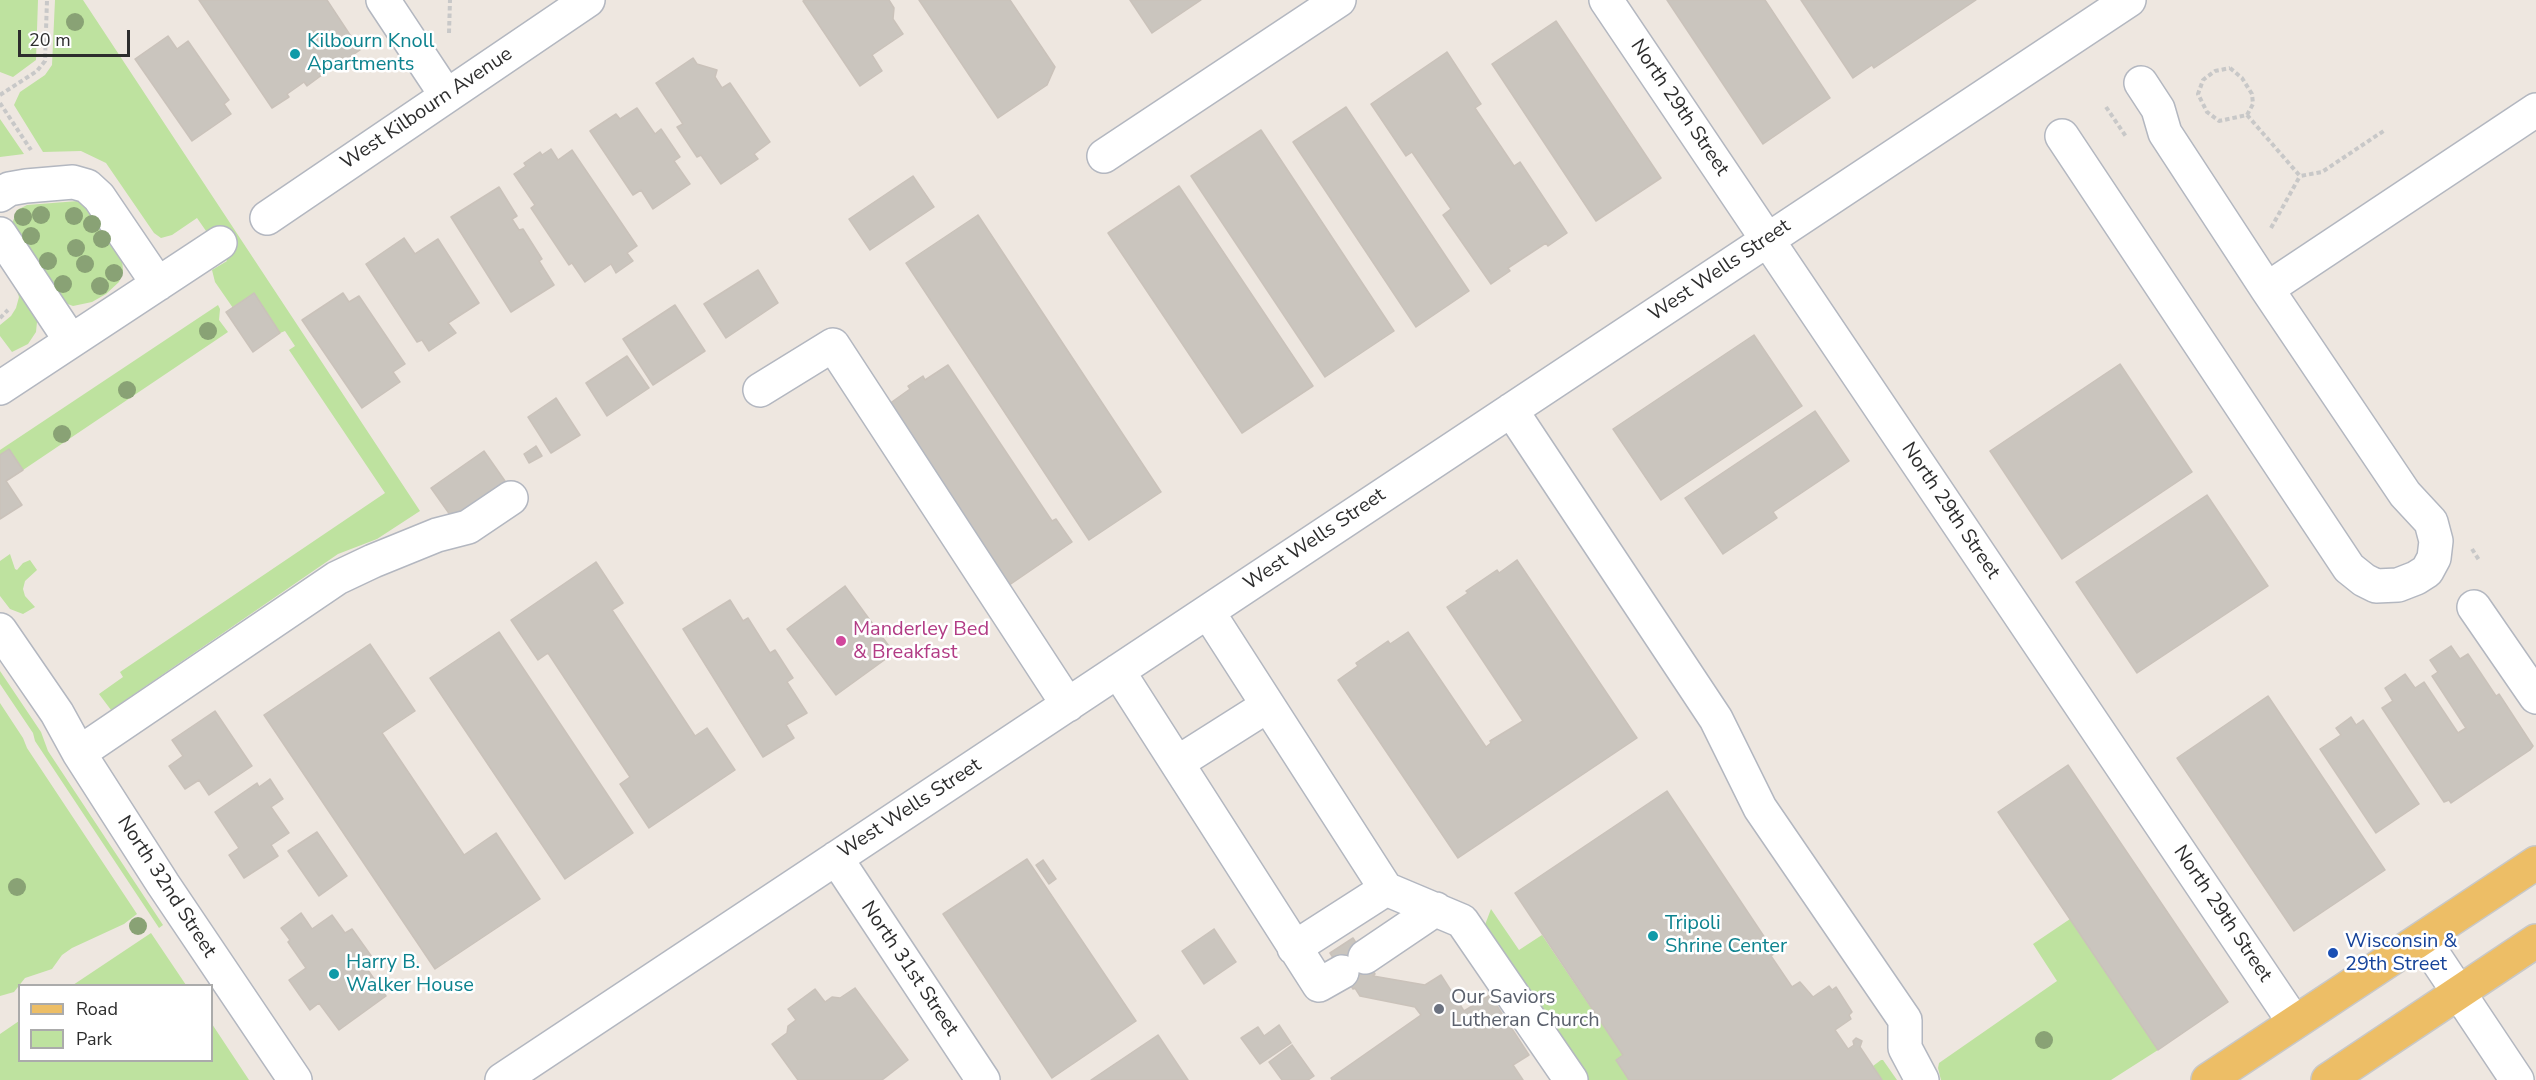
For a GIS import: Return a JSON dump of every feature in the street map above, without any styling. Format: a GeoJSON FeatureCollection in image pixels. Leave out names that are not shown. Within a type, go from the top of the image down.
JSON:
{"type":"FeatureCollection","features":[{"type":"Feature","properties":{"kind":"main road"},"geometry":{"type":"LineString","coordinates":[[2208,1080],[2536,863]]}},
{"type":"Feature","properties":{"kind":"main road"},"geometry":{"type":"LineString","coordinates":[[2328,1080],[2536,941]]}},
{"type":"Feature","properties":{"kind":"street"},"geometry":{"type":"LineString","coordinates":[[383,0],[446,95]]}},
{"type":"Feature","properties":{"kind":"street","name":"West Kilbourn Avenue"},"geometry":{"type":"LineString","coordinates":[[267,218],[588,0]]}},
{"type":"Feature","properties":{"kind":"street"},"geometry":{"type":"LineString","coordinates":[[1104,156],[1339,0]]}},
{"type":"Feature","properties":{"kind":"street","name":"North 29th Street"},"geometry":{"type":"LineString","coordinates":[[1606,0],[2294,1022]]}},
{"type":"Feature","properties":{"kind":"street","name":"West Wells Street"},"geometry":{"type":"LineString","coordinates":[[502,1080],[2129,0]]}},
{"type":"Feature","properties":{"kind":"street"},"geometry":{"type":"LineString","coordinates":[[2062,136],[2349,568],[2376,586],[2398,585],[2416,578],[2427,570],[2434,558],[2436,541],[2431,522],[2405,495],[2267,289],[2165,133],[2158,109],[2141,83]]}},
{"type":"Feature","properties":{"kind":"street"},"geometry":{"type":"LineString","coordinates":[[2267,289],[2536,110]]}},
{"type":"Feature","properties":{"kind":"street"},"geometry":{"type":"LineString","coordinates":[[0,195],[9,189],[26,186],[73,182],[87,186],[99,197],[158,284]]}},
{"type":"Feature","properties":{"kind":"street"},"geometry":{"type":"LineString","coordinates":[[0,234],[71,341]]}},
{"type":"Feature","properties":{"kind":"street"},"geometry":{"type":"LineString","coordinates":[[0,388],[220,243]]}},
{"type":"Feature","properties":{"kind":"street"},"geometry":{"type":"LineString","coordinates":[[760,390],[833,345],[1068,705]]}},
{"type":"Feature","properties":{"kind":"street"},"geometry":{"type":"LineString","coordinates":[[1512,410],[1716,719],[1760,808],[1905,1020],[1905,1048],[1922,1080]]}},
{"type":"Feature","properties":{"kind":"street"},"geometry":{"type":"LineString","coordinates":[[79,753],[337,578],[372,561],[468,527],[512,498]]}},
{"type":"Feature","properties":{"kind":"street"},"geometry":{"type":"LineString","coordinates":[[2474,607],[2536,697]]}},
{"type":"Feature","properties":{"kind":"street"},"geometry":{"type":"LineString","coordinates":[[1208,612],[1386,889],[1462,921],[1571,1080]]}},
{"type":"Feature","properties":{"kind":"street","name":"North 32nd Street"},"geometry":{"type":"LineString","coordinates":[[0,630],[57,713],[79,753],[163,884],[295,1080]]}},
{"type":"Feature","properties":{"kind":"street"},"geometry":{"type":"LineString","coordinates":[[1118,671],[1319,985],[1354,965],[1436,909]]}},
{"type":"Feature","properties":{"kind":"street"},"geometry":{"type":"LineString","coordinates":[[1177,764],[1267,706]]}},
{"type":"Feature","properties":{"kind":"street","name":"North 31st Street"},"geometry":{"type":"LineString","coordinates":[[836,858],[983,1080]]}},
{"type":"Feature","properties":{"kind":"street"},"geometry":{"type":"LineString","coordinates":[[1294,948],[1386,889]]}},
{"type":"Feature","properties":{"kind":"street"},"geometry":{"type":"LineString","coordinates":[[2423,939],[2517,1080]]}},
{"type":"Feature","properties":{"kind":"path"},"geometry":{"type":"LineString","coordinates":[[0,95],[38,70],[45,61],[47,0]]}},
{"type":"Feature","properties":{"kind":"path"},"geometry":{"type":"LineString","coordinates":[[449,37],[450,0]]}},
{"type":"Feature","properties":{"kind":"path"},"geometry":{"type":"LineString","coordinates":[[2230,68],[2242,78],[2252,94],[2253,104],[2247,116],[2219,121],[2207,112],[2198,94],[2203,80],[2216,71],[2230,68]]}},
{"type":"Feature","properties":{"kind":"path"},"geometry":{"type":"LineString","coordinates":[[0,103],[36,157]]}},
{"type":"Feature","properties":{"kind":"path"},"geometry":{"type":"LineString","coordinates":[[2247,116],[2300,176]]}},
{"type":"Feature","properties":{"kind":"path"},"geometry":{"type":"LineString","coordinates":[[2300,176],[2322,172],[2385,130]]}},
{"type":"Feature","properties":{"kind":"path"},"geometry":{"type":"LineString","coordinates":[[2270,230],[2300,176]]}},
{"type":"Feature","properties":{"kind":"green space"},"geometry":{"type":"Polygon","coordinates":[[[0,0],[38,0],[36,60],[13,77],[0,72],[0,0]]]}},
{"type":"Feature","properties":{"kind":"green space"},"geometry":{"type":"Polygon","coordinates":[[[55,0],[83,0],[420,511],[377,539],[338,554],[111,710],[99,694],[123,677],[120,672],[385,493],[289,350],[295,346],[285,331],[280,333],[254,294],[233,308],[215,282],[212,270],[227,261],[197,218],[172,235],[161,238],[154,233],[106,163],[81,151],[43,152],[14,105],[20,92],[45,75],[52,65],[55,0]]]}},
{"type":"Feature","properties":{"kind":"green space"},"geometry":{"type":"Polygon","coordinates":[[[0,119],[24,154],[0,157],[0,119]]]}},
{"type":"Feature","properties":{"kind":"green space"},"geometry":{"type":"Polygon","coordinates":[[[78,201],[84,204],[122,258],[123,271],[119,282],[106,294],[92,302],[73,306],[65,303],[13,227],[13,221],[17,210],[27,205],[78,201]]]}},
{"type":"Feature","properties":{"kind":"green space"},"geometry":{"type":"Polygon","coordinates":[[[16,288],[37,322],[36,332],[28,344],[12,352],[0,336],[0,325],[11,316],[16,308],[19,297],[16,288]]]}},
{"type":"Feature","properties":{"kind":"green space"},"geometry":{"type":"Polygon","coordinates":[[[218,305],[219,320],[228,332],[23,470],[9,449],[0,455],[0,450],[218,305]]]}},
{"type":"Feature","properties":{"kind":"green space"},"geometry":{"type":"Polygon","coordinates":[[[10,554],[15,569],[17,570],[23,563],[30,560],[37,570],[25,581],[23,589],[25,596],[35,607],[23,614],[10,609],[0,596],[0,561],[10,554]]]}},
{"type":"Feature","properties":{"kind":"green space"},"geometry":{"type":"Polygon","coordinates":[[[0,671],[41,732],[48,751],[163,925],[159,928],[35,741],[33,733],[0,684],[0,671]]]}},
{"type":"Feature","properties":{"kind":"green space"},"geometry":{"type":"Polygon","coordinates":[[[0,703],[27,748],[137,914],[124,924],[72,948],[62,955],[52,969],[25,978],[14,992],[0,996],[0,703]]]}},
{"type":"Feature","properties":{"kind":"green space"},"geometry":{"type":"Polygon","coordinates":[[[1491,909],[1519,950],[1542,935],[1623,1055],[1616,1060],[1629,1080],[1582,1080],[1483,930],[1491,909]]]}},
{"type":"Feature","properties":{"kind":"green space"},"geometry":{"type":"Polygon","coordinates":[[[2070,919],[2158,1050],[2111,1080],[1941,1080],[1939,1063],[2057,981],[2033,944],[2070,919]]]}},
{"type":"Feature","properties":{"kind":"green space"},"geometry":{"type":"Polygon","coordinates":[[[151,933],[185,984],[74,984],[151,933]]]}},
{"type":"Feature","properties":{"kind":"green space"},"geometry":{"type":"Polygon","coordinates":[[[18,1022],[18,1062],[213,1062],[213,1026],[249,1080],[0,1080],[0,1034],[18,1022]]]}},
{"type":"Feature","properties":{"kind":"green space"},"geometry":{"type":"Polygon","coordinates":[[[1881,1060],[1897,1080],[1882,1080],[1873,1066],[1881,1060]]]}},
{"type":"Feature","properties":{"kind":"building","name":"Kilbourn Knoll Apartments"},"geometry":{"type":"Polygon","coordinates":[[[199,0],[327,0],[360,50],[344,61],[342,58],[324,69],[326,72],[307,86],[304,82],[287,94],[289,97],[272,108],[199,0]]]}},
{"type":"Feature","properties":{"kind":"building"},"geometry":{"type":"Polygon","coordinates":[[[889,0],[894,8],[893,19],[903,34],[872,55],[882,71],[860,86],[803,1],[889,0]]]}},
{"type":"Feature","properties":{"kind":"building"},"geometry":{"type":"Polygon","coordinates":[[[919,0],[1010,0],[1055,67],[1047,85],[998,118],[919,0]]]}},
{"type":"Feature","properties":{"kind":"building"},"geometry":{"type":"Polygon","coordinates":[[[1130,0],[1201,0],[1152,33],[1130,0]]]}},
{"type":"Feature","properties":{"kind":"building"},"geometry":{"type":"Polygon","coordinates":[[[1667,0],[1765,0],[1830,98],[1763,144],[1667,0]]]}},
{"type":"Feature","properties":{"kind":"building"},"geometry":{"type":"Polygon","coordinates":[[[1801,0],[1976,0],[1874,68],[1872,65],[1853,78],[1801,0]]]}},
{"type":"Feature","properties":{"kind":"building"},"geometry":{"type":"Polygon","coordinates":[[[1556,21],[1661,178],[1596,221],[1492,64],[1556,21]]]}},
{"type":"Feature","properties":{"kind":"building"},"geometry":{"type":"Polygon","coordinates":[[[168,36],[177,49],[188,41],[229,100],[224,104],[231,114],[192,141],[135,59],[168,36]]]}},
{"type":"Feature","properties":{"kind":"building"},"geometry":{"type":"Polygon","coordinates":[[[1447,52],[1481,104],[1475,108],[1514,166],[1520,162],[1567,233],[1548,246],[1546,243],[1508,268],[1510,271],[1491,284],[1443,215],[1451,209],[1412,152],[1406,156],[1371,104],[1447,52]]]}},
{"type":"Feature","properties":{"kind":"building"},"geometry":{"type":"Polygon","coordinates":[[[693,58],[697,64],[717,70],[715,77],[722,88],[730,83],[770,142],[754,154],[758,159],[721,184],[701,155],[697,157],[677,127],[683,124],[656,83],[693,58]]]}},
{"type":"Feature","properties":{"kind":"building"},"geometry":{"type":"Polygon","coordinates":[[[1346,107],[1469,291],[1416,327],[1293,142],[1346,107]]]}},
{"type":"Feature","properties":{"kind":"building"},"geometry":{"type":"Polygon","coordinates":[[[637,108],[655,134],[661,129],[680,157],[674,161],[690,184],[653,209],[641,190],[633,195],[590,131],[616,114],[620,119],[637,108]]]}},
{"type":"Feature","properties":{"kind":"building"},"geometry":{"type":"Polygon","coordinates":[[[1261,130],[1394,331],[1325,377],[1191,176],[1261,130]]]}},
{"type":"Feature","properties":{"kind":"building"},"geometry":{"type":"Polygon","coordinates":[[[551,149],[558,160],[572,150],[637,246],[627,253],[633,261],[616,273],[611,264],[585,282],[572,263],[569,265],[531,208],[535,205],[514,174],[526,166],[524,163],[540,152],[542,155],[551,149]]]}},
{"type":"Feature","properties":{"kind":"building"},"geometry":{"type":"Polygon","coordinates":[[[913,176],[934,207],[870,250],[849,219],[913,176]]]}},
{"type":"Feature","properties":{"kind":"building"},"geometry":{"type":"Polygon","coordinates":[[[1179,186],[1313,386],[1242,433],[1108,233],[1179,186]]]}},
{"type":"Feature","properties":{"kind":"building"},"geometry":{"type":"Polygon","coordinates":[[[499,187],[517,216],[512,219],[519,230],[523,229],[542,259],[539,261],[554,285],[511,312],[451,217],[499,187]]]}},
{"type":"Feature","properties":{"kind":"building"},"geometry":{"type":"Polygon","coordinates":[[[978,215],[1161,492],[1089,540],[906,263],[978,215]]]}},
{"type":"Feature","properties":{"kind":"building"},"geometry":{"type":"Polygon","coordinates":[[[404,238],[415,254],[438,239],[479,303],[448,323],[456,333],[429,351],[422,340],[417,342],[366,264],[404,238]]]}},
{"type":"Feature","properties":{"kind":"building"},"geometry":{"type":"Polygon","coordinates":[[[758,270],[778,303],[726,338],[704,304],[758,270]]]}},
{"type":"Feature","properties":{"kind":"building"},"geometry":{"type":"Polygon","coordinates":[[[254,293],[280,333],[253,352],[226,312],[254,293]]]}},
{"type":"Feature","properties":{"kind":"building"},"geometry":{"type":"Polygon","coordinates":[[[343,293],[349,302],[359,296],[405,364],[393,372],[400,382],[362,408],[302,320],[343,293]]]}},
{"type":"Feature","properties":{"kind":"building"},"geometry":{"type":"Polygon","coordinates":[[[675,305],[705,351],[653,385],[623,339],[675,305]]]}},
{"type":"Feature","properties":{"kind":"building"},"geometry":{"type":"Polygon","coordinates":[[[1754,335],[1802,406],[1661,500],[1613,429],[1754,335]]]}},
{"type":"Feature","properties":{"kind":"building"},"geometry":{"type":"Polygon","coordinates":[[[627,356],[649,388],[607,416],[586,383],[627,356]]]}},
{"type":"Feature","properties":{"kind":"building"},"geometry":{"type":"Polygon","coordinates":[[[2120,364],[2192,472],[2062,559],[1990,451],[2120,364]]]}},
{"type":"Feature","properties":{"kind":"building"},"geometry":{"type":"Polygon","coordinates":[[[948,365],[1052,521],[1056,519],[1072,542],[1005,588],[988,563],[993,560],[889,404],[910,389],[908,386],[923,376],[925,380],[948,365]]]}},
{"type":"Feature","properties":{"kind":"building"},"geometry":{"type":"Polygon","coordinates":[[[556,398],[580,435],[551,453],[528,417],[556,398]]]}},
{"type":"Feature","properties":{"kind":"building"},"geometry":{"type":"Polygon","coordinates":[[[1815,411],[1849,461],[1773,512],[1777,518],[1723,554],[1685,498],[1815,411]]]}},
{"type":"Feature","properties":{"kind":"building"},"geometry":{"type":"Polygon","coordinates":[[[536,446],[542,456],[529,463],[524,454],[536,446]]]}},
{"type":"Feature","properties":{"kind":"building"},"geometry":{"type":"Polygon","coordinates":[[[9,449],[23,470],[6,481],[22,505],[0,519],[0,455],[9,449]]]}},
{"type":"Feature","properties":{"kind":"building"},"geometry":{"type":"Polygon","coordinates":[[[484,451],[505,481],[453,519],[431,488],[484,451]]]}},
{"type":"Feature","properties":{"kind":"building"},"geometry":{"type":"Polygon","coordinates":[[[2207,495],[2268,586],[2137,673],[2076,582],[2207,495]]]}},
{"type":"Feature","properties":{"kind":"building"},"geometry":{"type":"Polygon","coordinates":[[[1517,560],[1637,738],[1458,858],[1338,680],[1358,666],[1356,663],[1388,641],[1390,644],[1408,632],[1486,747],[1491,743],[1490,741],[1523,721],[1447,607],[1497,570],[1499,573],[1517,560]]]}},
{"type":"Feature","properties":{"kind":"building"},"geometry":{"type":"Polygon","coordinates":[[[596,562],[623,603],[612,610],[695,736],[707,728],[735,770],[649,828],[620,784],[630,777],[548,653],[538,660],[511,620],[596,562]]]}},
{"type":"Feature","properties":{"kind":"building","name":"Manderley Bed & Breakfast"},"geometry":{"type":"Polygon","coordinates":[[[845,586],[894,653],[836,695],[787,629],[845,586]]]}},
{"type":"Feature","properties":{"kind":"building"},"geometry":{"type":"Polygon","coordinates":[[[730,600],[743,621],[748,618],[770,653],[775,650],[793,678],[787,682],[807,713],[786,725],[794,738],[763,757],[683,629],[730,600]]]}},
{"type":"Feature","properties":{"kind":"building"},"geometry":{"type":"Polygon","coordinates":[[[499,632],[633,833],[565,879],[430,678],[499,632]]]}},
{"type":"Feature","properties":{"kind":"building"},"geometry":{"type":"Polygon","coordinates":[[[370,644],[415,711],[382,733],[464,855],[496,833],[540,899],[435,969],[264,715],[370,644]]]}},
{"type":"Feature","properties":{"kind":"building"},"geometry":{"type":"Polygon","coordinates":[[[2451,646],[2460,659],[2468,654],[2496,696],[2499,694],[2533,746],[2451,803],[2449,800],[2444,802],[2382,708],[2393,701],[2385,688],[2405,674],[2415,688],[2424,682],[2458,733],[2466,728],[2432,676],[2438,672],[2430,660],[2451,646]]]}},
{"type":"Feature","properties":{"kind":"building"},"geometry":{"type":"Polygon","coordinates":[[[2268,696],[2385,870],[2294,931],[2177,758],[2268,696]]]}},
{"type":"Feature","properties":{"kind":"building"},"geometry":{"type":"Polygon","coordinates":[[[215,711],[252,766],[209,795],[199,780],[185,789],[169,766],[183,756],[172,740],[215,711]]]}},
{"type":"Feature","properties":{"kind":"building"},"geometry":{"type":"Polygon","coordinates":[[[2351,717],[2356,725],[2363,720],[2419,804],[2376,833],[2320,749],[2341,735],[2336,728],[2351,717]]]}},
{"type":"Feature","properties":{"kind":"building"},"geometry":{"type":"Polygon","coordinates":[[[2068,765],[2228,1002],[2158,1050],[1998,812],[2068,765]]]}},
{"type":"Feature","properties":{"kind":"building"},"geometry":{"type":"Polygon","coordinates":[[[270,779],[283,799],[271,807],[289,833],[271,845],[278,856],[244,878],[229,855],[239,848],[215,812],[257,783],[259,787],[270,779]]]}},
{"type":"Feature","properties":{"kind":"building","name":"Tripoli Shrine Center"},"geometry":{"type":"Polygon","coordinates":[[[1667,791],[1775,953],[1771,956],[1792,987],[1800,982],[1813,997],[1829,986],[1832,990],[1836,987],[1852,1012],[1849,1015],[1851,1019],[1835,1030],[1848,1049],[1854,1045],[1853,1041],[1856,1038],[1862,1041],[1860,1047],[1882,1080],[1629,1080],[1616,1060],[1623,1055],[1515,893],[1667,791]]]}},
{"type":"Feature","properties":{"kind":"building"},"geometry":{"type":"Polygon","coordinates":[[[317,832],[347,876],[319,896],[288,851],[317,832]]]}},
{"type":"Feature","properties":{"kind":"building"},"geometry":{"type":"Polygon","coordinates":[[[1027,859],[1136,1021],[1052,1078],[943,914],[1027,859]]]}},
{"type":"Feature","properties":{"kind":"building"},"geometry":{"type":"Polygon","coordinates":[[[1043,860],[1056,879],[1049,884],[1036,865],[1043,860]]]}},
{"type":"Feature","properties":{"kind":"building","name":"Harry B. Walker House"},"geometry":{"type":"Polygon","coordinates":[[[301,913],[312,929],[332,915],[345,933],[352,929],[372,957],[363,963],[386,996],[339,1030],[319,1003],[310,1010],[289,980],[306,968],[281,928],[301,913]]]}},
{"type":"Feature","properties":{"kind":"building"},"geometry":{"type":"Polygon","coordinates":[[[1214,929],[1236,962],[1204,984],[1182,951],[1214,929]]]}},
{"type":"Feature","properties":{"kind":"building","name":"Our Saviors Lutheran Church"},"geometry":{"type":"Polygon","coordinates":[[[1353,938],[1375,974],[1373,976],[1425,985],[1441,975],[1464,1011],[1490,995],[1529,1055],[1513,1065],[1523,1080],[1332,1080],[1331,1078],[1421,1015],[1415,1007],[1360,996],[1355,988],[1353,989],[1330,953],[1353,938]]]}},
{"type":"Feature","properties":{"kind":"building"},"geometry":{"type":"Polygon","coordinates":[[[855,988],[908,1060],[882,1080],[798,1080],[772,1044],[787,1033],[788,1026],[796,1020],[788,1009],[815,989],[825,1002],[832,997],[840,998],[855,988]]]}},
{"type":"Feature","properties":{"kind":"building"},"geometry":{"type":"Polygon","coordinates":[[[1279,1025],[1291,1043],[1260,1064],[1241,1038],[1258,1027],[1264,1036],[1279,1025]]]}},
{"type":"Feature","properties":{"kind":"building"},"geometry":{"type":"Polygon","coordinates":[[[1158,1035],[1188,1080],[1091,1080],[1158,1035]]]}},
{"type":"Feature","properties":{"kind":"building"},"geometry":{"type":"Polygon","coordinates":[[[1292,1045],[1314,1076],[1308,1080],[1282,1080],[1269,1062],[1292,1045]]]}},
{"type":"Feature","properties":{"kind":"place","name":"Kilbourn Knoll Apartments"},"geometry":{"type":"Point","coordinates":[295,54]}},
{"type":"Feature","properties":{"kind":"place","name":"Manderley Bed & Breakfast"},"geometry":{"type":"Point","coordinates":[841,641]}},
{"type":"Feature","properties":{"kind":"place","name":"Tripoli Shrine Center"},"geometry":{"type":"Point","coordinates":[1653,936]}},
{"type":"Feature","properties":{"kind":"place","name":"Wisconsin & 29th Street"},"geometry":{"type":"Point","coordinates":[2333,953]}},
{"type":"Feature","properties":{"kind":"place","name":"Harry B. Walker House"},"geometry":{"type":"Point","coordinates":[334,974]}},
{"type":"Feature","properties":{"kind":"place","name":"Our Saviors Lutheran Church"},"geometry":{"type":"Point","coordinates":[1439,1009]}}]}
